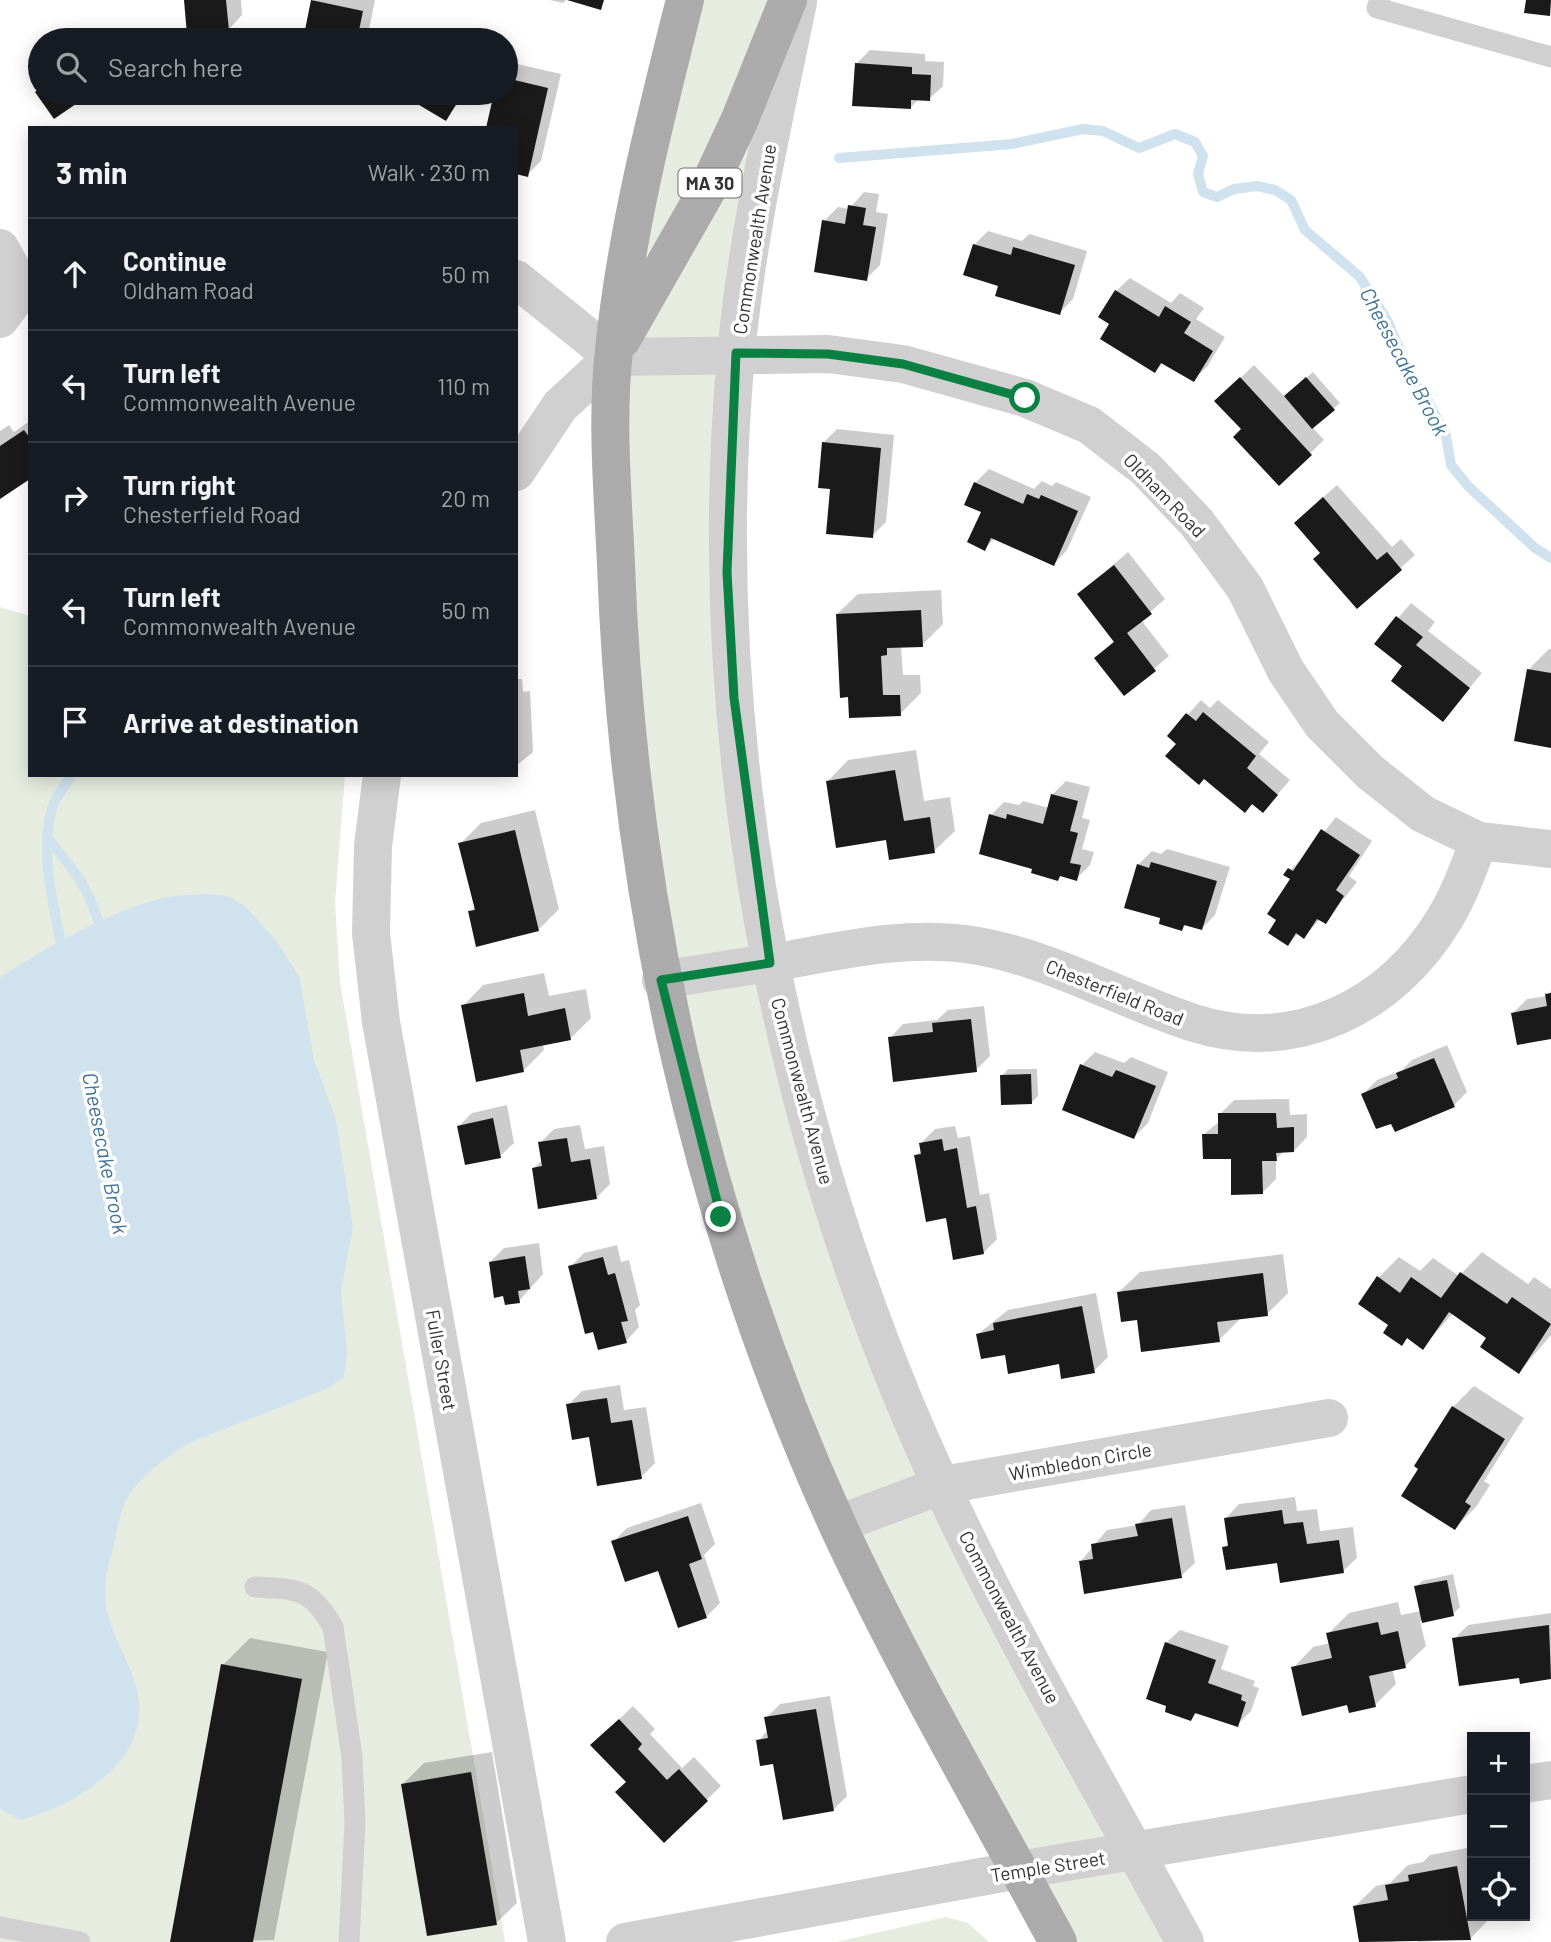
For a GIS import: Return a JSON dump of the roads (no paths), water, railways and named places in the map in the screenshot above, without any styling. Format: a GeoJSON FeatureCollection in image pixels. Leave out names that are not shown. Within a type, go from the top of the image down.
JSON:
{"type":"FeatureCollection","features":[{"type":"Feature","properties":{"kind":"main road","name":"Commonwealth Avenue"},"geometry":{"type":"LineString","coordinates":[[685,0],[639,183],[626,255],[613,357],[612,465],[625,737],[661,980],[721,1217],[774,1367],[838,1524],[892,1635],[1058,1942]]}},
{"type":"Feature","properties":{"kind":"main road","name":"Commonwealth Avenue"},"geometry":{"type":"LineString","coordinates":[[613,357],[707,191],[788,0]]}},
{"type":"Feature","properties":{"kind":"street","name":"Commonwealth Avenue"},"geometry":{"type":"LineString","coordinates":[[799,0],[755,212],[736,353],[727,572],[734,698],[770,963],[831,1198],[902,1395],[1002,1606],[1185,1942]]}},
{"type":"Feature","properties":{"kind":"street"},"geometry":{"type":"LineString","coordinates":[[0,248],[25,282],[0,319]]}},
{"type":"Feature","properties":{"kind":"street"},"geometry":{"type":"LineString","coordinates":[[518,281],[613,357],[560,406],[518,469]]}},
{"type":"Feature","properties":{"kind":"street","name":"Oldham Road"},"geometry":{"type":"LineString","coordinates":[[613,357],[736,353],[828,354],[903,364],[1025,398],[1089,425],[1146,469],[1196,523],[1245,588],[1286,671],[1322,724],[1370,772],[1423,814],[1479,841],[1551,849]]}},
{"type":"Feature","properties":{"kind":"street","name":"Fuller Street"},"geometry":{"type":"LineString","coordinates":[[382,777],[373,846],[371,933],[381,1022],[547,1942]]}},
{"type":"Feature","properties":{"kind":"street","name":"Chesterfield Road"},"geometry":{"type":"LineString","coordinates":[[661,980],[853,948],[920,942],[961,943],[1005,950],[1235,1034],[1288,1031],[1343,1016],[1387,988],[1420,952],[1444,920],[1479,841]]}},
{"type":"Feature","properties":{"kind":"street","name":"Wimbledon Circle"},"geometry":{"type":"LineString","coordinates":[[838,1524],[943,1485],[1329,1418]]}},
{"type":"Feature","properties":{"kind":"street"},"geometry":{"type":"LineString","coordinates":[[1530,1783],[1551,1780]]}},
{"type":"Feature","properties":{"kind":"street","name":"Temple Street"},"geometry":{"type":"LineString","coordinates":[[625,1942],[1019,1870],[1467,1795]]}},
{"type":"Feature","properties":{"kind":"lane"},"geometry":{"type":"LineString","coordinates":[[1380,0],[1377,8],[1551,57]]}},
{"type":"Feature","properties":{"kind":"lane"},"geometry":{"type":"LineString","coordinates":[[255,1587],[292,1588],[309,1594],[322,1608],[333,1627],[352,1757],[355,1823],[349,1942]]}},
{"type":"Feature","properties":{"kind":"lane"},"geometry":{"type":"LineString","coordinates":[[0,1927],[79,1942]]}},
{"type":"Feature","properties":{"kind":"water"},"geometry":{"type":"Polygon","coordinates":[[[207,894],[228,896],[245,906],[275,939],[299,976],[314,1060],[336,1120],[353,1227],[341,1290],[347,1354],[344,1377],[328,1388],[187,1444],[153,1469],[130,1493],[120,1518],[105,1591],[109,1617],[137,1691],[139,1716],[134,1738],[122,1758],[106,1776],[87,1791],[43,1813],[21,1820],[0,1809],[0,978],[56,943],[125,910],[164,898],[207,894]]]}},
{"type":"Feature","properties":{"kind":"waterway","name":"Cheesecake Brook"},"geometry":{"type":"LineString","coordinates":[[839,158],[1012,144],[1083,129],[1103,131],[1139,148],[1175,134],[1195,142],[1203,156],[1198,174],[1203,192],[1217,197],[1234,189],[1257,186],[1275,190],[1291,200],[1305,230],[1360,277],[1388,322],[1413,381],[1428,401],[1446,436],[1451,465],[1468,486],[1535,548],[1551,558]]}},
{"type":"Feature","properties":{"kind":"waterway","name":"Cheesecake Brook"},"geometry":{"type":"LineString","coordinates":[[63,953],[49,881],[47,844],[52,808],[70,777]]}},
{"type":"Feature","properties":{"kind":"waterway"},"geometry":{"type":"LineString","coordinates":[[49,840],[83,885],[103,937]]}}]}
